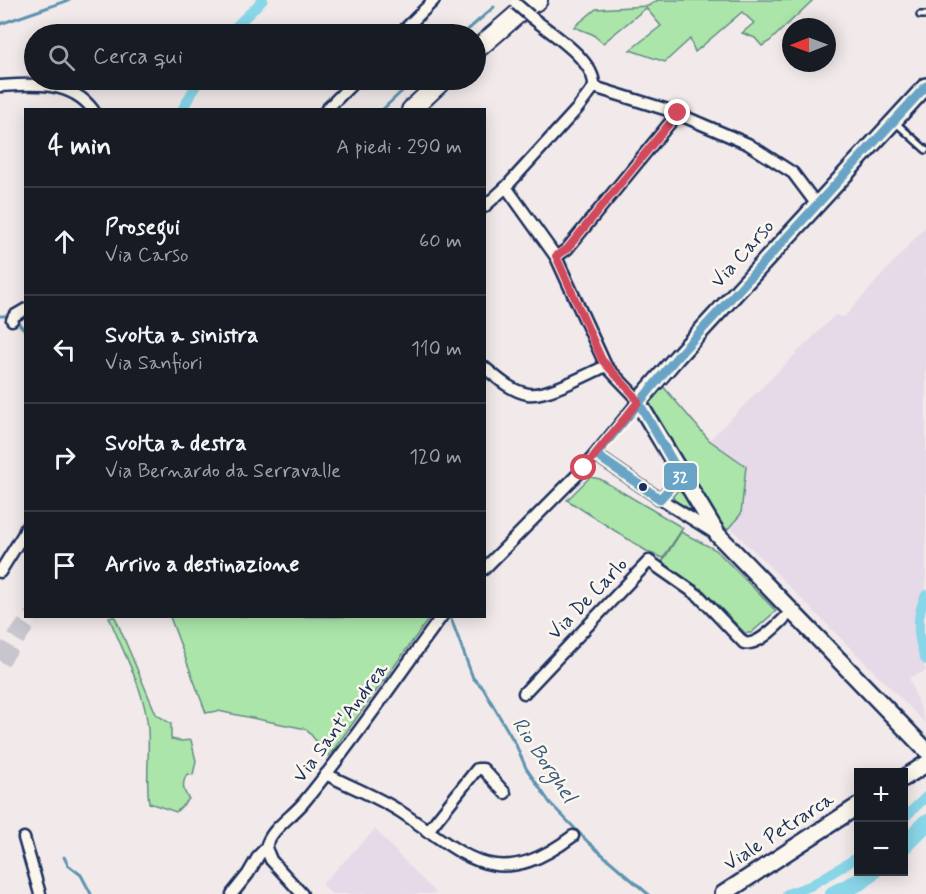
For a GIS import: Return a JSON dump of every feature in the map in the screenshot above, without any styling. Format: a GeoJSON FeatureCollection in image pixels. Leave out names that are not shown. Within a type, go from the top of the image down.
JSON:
{"type":"FeatureCollection","features":[{"type":"Feature","properties":{"kind":"main road"},"geometry":{"type":"LineString","coordinates":[[486,41],[527,6],[534,8]]}},
{"type":"Feature","properties":{"kind":"main road"},"geometry":{"type":"LineString","coordinates":[[413,108],[432,90]]}},
{"type":"Feature","properties":{"kind":"street"},"geometry":{"type":"LineString","coordinates":[[410,24],[434,0]]}},
{"type":"Feature","properties":{"kind":"street"},"geometry":{"type":"LineString","coordinates":[[486,205],[506,187],[594,87],[593,75],[584,62],[534,8],[514,2]]}},
{"type":"Feature","properties":{"kind":"street"},"geometry":{"type":"LineString","coordinates":[[0,86],[24,84]]}},
{"type":"Feature","properties":{"kind":"street","name":"Via Carso"},"geometry":{"type":"LineString","coordinates":[[596,455],[638,402],[926,86]]}},
{"type":"Feature","properties":{"kind":"street"},"geometry":{"type":"LineString","coordinates":[[594,87],[678,113],[761,152],[793,174],[817,205]]}},
{"type":"Feature","properties":{"kind":"street"},"geometry":{"type":"LineString","coordinates":[[66,90],[78,96],[91,108]]}},
{"type":"Feature","properties":{"kind":"street"},"geometry":{"type":"LineString","coordinates":[[328,108],[346,90]]}},
{"type":"Feature","properties":{"kind":"street"},"geometry":{"type":"LineString","coordinates":[[556,256],[567,249],[678,113]]}},
{"type":"Feature","properties":{"kind":"street"},"geometry":{"type":"LineString","coordinates":[[506,187],[556,256],[606,366],[633,394],[718,535],[926,750]]}},
{"type":"Feature","properties":{"kind":"street"},"geometry":{"type":"LineString","coordinates":[[13,318],[24,310]]}},
{"type":"Feature","properties":{"kind":"street"},"geometry":{"type":"LineString","coordinates":[[486,369],[504,383],[523,393],[535,395],[565,385],[606,366]]}},
{"type":"Feature","properties":{"kind":"street"},"geometry":{"type":"LineString","coordinates":[[486,564],[596,455],[718,535]]}},
{"type":"Feature","properties":{"kind":"street"},"geometry":{"type":"LineString","coordinates":[[660,499],[681,476]]}},
{"type":"Feature","properties":{"kind":"street"},"geometry":{"type":"LineString","coordinates":[[0,572],[24,535]]}},
{"type":"Feature","properties":{"kind":"street","name":"Via De Carlo"},"geometry":{"type":"LineString","coordinates":[[524,693],[649,561],[699,596],[744,643],[756,643],[792,611]]}},
{"type":"Feature","properties":{"kind":"street","name":"Via Sant'Andrea"},"geometry":{"type":"LineString","coordinates":[[232,894],[259,855],[267,848],[274,833],[303,803],[326,774],[441,618]]}},
{"type":"Feature","properties":{"kind":"street"},"geometry":{"type":"LineString","coordinates":[[908,775],[926,764]]}},
{"type":"Feature","properties":{"kind":"street"},"geometry":{"type":"LineString","coordinates":[[427,832],[477,769],[483,769],[506,793]]}},
{"type":"Feature","properties":{"kind":"street"},"geometry":{"type":"LineString","coordinates":[[326,774],[394,808],[471,862],[499,870],[518,868],[545,857],[573,836]]}},
{"type":"Feature","properties":{"kind":"street","name":"Viale Petrarca"},"geometry":{"type":"LineString","coordinates":[[723,894],[854,809]]}},
{"type":"Feature","properties":{"kind":"street"},"geometry":{"type":"LineString","coordinates":[[24,838],[40,894]]}},
{"type":"Feature","properties":{"kind":"street"},"geometry":{"type":"LineString","coordinates":[[267,848],[271,860],[302,894]]}},
{"type":"Feature","properties":{"kind":"lane"},"geometry":{"type":"LineString","coordinates":[[893,121],[926,150]]}},
{"type":"Feature","properties":{"kind":"shaded area"},"geometry":{"type":"Polygon","coordinates":[[[926,226],[926,588],[918,608],[915,631],[917,646],[926,671],[909,678],[926,724],[730,527],[741,514],[709,440],[835,315],[844,317],[926,226]]]}},
{"type":"Feature","properties":{"kind":"shaded area"},"geometry":{"type":"Polygon","coordinates":[[[375,829],[437,894],[331,894],[322,884],[375,829]]]}},
{"type":"Feature","properties":{"kind":"green space"},"geometry":{"type":"Polygon","coordinates":[[[658,0],[813,0],[794,18],[782,18],[782,30],[762,46],[755,38],[742,33],[754,23],[742,12],[695,52],[690,39],[665,62],[630,50],[661,26],[646,8],[603,43],[592,34],[574,27],[596,9],[648,6],[658,0]]]}},
{"type":"Feature","properties":{"kind":"green space"},"geometry":{"type":"Polygon","coordinates":[[[661,384],[709,440],[746,466],[741,514],[727,530],[706,503],[649,407],[650,399],[661,384]]]}},
{"type":"Feature","properties":{"kind":"green space"},"geometry":{"type":"Polygon","coordinates":[[[590,477],[600,479],[683,528],[663,558],[648,552],[567,500],[590,477]]]}},
{"type":"Feature","properties":{"kind":"green space"},"geometry":{"type":"Polygon","coordinates":[[[679,489],[682,490],[696,513],[674,500],[673,496],[679,489]]]}},
{"type":"Feature","properties":{"kind":"green space"},"geometry":{"type":"Polygon","coordinates":[[[681,532],[716,550],[776,611],[751,633],[745,633],[704,591],[662,562],[681,532]]]}},
{"type":"Feature","properties":{"kind":"green space"},"geometry":{"type":"Polygon","coordinates":[[[109,618],[115,618],[156,714],[171,724],[171,739],[191,740],[196,761],[193,775],[187,774],[184,783],[184,790],[189,799],[176,812],[149,803],[147,720],[136,681],[109,618]]]}},
{"type":"Feature","properties":{"kind":"green space"},"geometry":{"type":"Polygon","coordinates":[[[171,618],[429,618],[329,756],[306,729],[218,711],[206,713],[171,618]]]}},
{"type":"Feature","properties":{"kind":"waterway"},"geometry":{"type":"LineString","coordinates":[[0,24],[69,0]]}},
{"type":"Feature","properties":{"kind":"waterway"},"geometry":{"type":"LineString","coordinates":[[238,24],[263,0]]}},
{"type":"Feature","properties":{"kind":"waterway"},"geometry":{"type":"LineString","coordinates":[[474,24],[494,7]]}},
{"type":"Feature","properties":{"kind":"waterway"},"geometry":{"type":"LineString","coordinates":[[183,108],[193,90]]}},
{"type":"Feature","properties":{"kind":"waterway"},"geometry":{"type":"LineString","coordinates":[[384,108],[403,90]]}},
{"type":"Feature","properties":{"kind":"waterway","name":"Rio Borghel"},"geometry":{"type":"LineString","coordinates":[[0,316],[10,316]]}},
{"type":"Feature","properties":{"kind":"waterway","name":"Rio Borghel"},"geometry":{"type":"LineString","coordinates":[[15,320],[24,329]]}},
{"type":"Feature","properties":{"kind":"waterway"},"geometry":{"type":"LineString","coordinates":[[926,595],[920,611],[918,628],[926,660]]}},
{"type":"Feature","properties":{"kind":"waterway","name":"Rio Borghel"},"geometry":{"type":"LineString","coordinates":[[450,618],[473,678],[483,688],[516,745],[526,768],[550,803],[589,843],[648,894]]}},
{"type":"Feature","properties":{"kind":"waterway"},"geometry":{"type":"LineString","coordinates":[[908,814],[926,797]]}},
{"type":"Feature","properties":{"kind":"waterway"},"geometry":{"type":"LineString","coordinates":[[908,841],[926,823]]}},
{"type":"Feature","properties":{"kind":"waterway"},"geometry":{"type":"LineString","coordinates":[[64,857],[68,865],[81,875],[91,894]]}},
{"type":"Feature","properties":{"kind":"waterway"},"geometry":{"type":"LineString","coordinates":[[787,894],[810,886],[854,859]]}},
{"type":"Feature","properties":{"kind":"waterway"},"geometry":{"type":"LineString","coordinates":[[834,894],[867,876]]}},
{"type":"Feature","properties":{"kind":"tunnel"},"geometry":{"type":"LineString","coordinates":[[0,661],[31,618]]}},
{"type":"Feature","properties":{"kind":"transit line","name":"32"},"geometry":{"type":"LineString","coordinates":[[639,403],[677,357],[926,86]]}},
{"type":"Feature","properties":{"kind":"transit line","name":"32"},"geometry":{"type":"LineString","coordinates":[[639,403],[681,476],[660,499],[596,455],[639,403]]}},
{"type":"Feature","properties":{"kind":"route"},"geometry":{"type":"LineString","coordinates":[[584,468],[638,402],[602,360],[556,256],[567,249],[678,113]]}}]}
